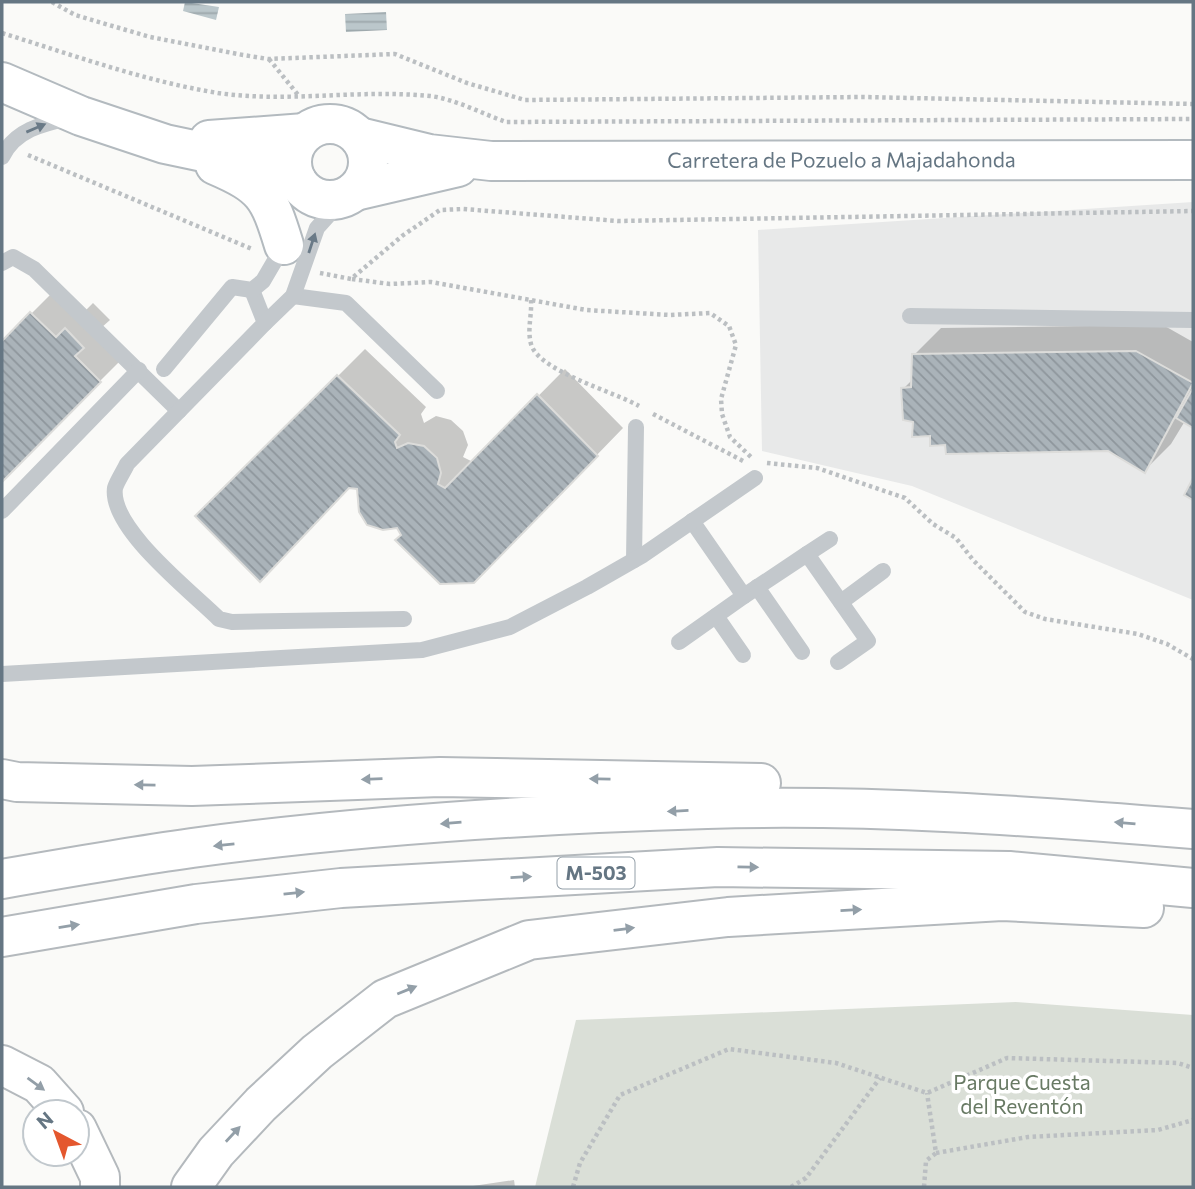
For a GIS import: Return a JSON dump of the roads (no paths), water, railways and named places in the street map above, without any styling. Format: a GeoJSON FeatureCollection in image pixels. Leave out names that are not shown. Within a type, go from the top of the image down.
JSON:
{"type":"FeatureCollection","features":[{"type":"Feature","properties":{"kind":"main road"},"geometry":{"type":"LineString","coordinates":[[2,82],[82,116],[165,144],[250,180],[272,206],[288,258]]}},
{"type":"Feature","properties":{"kind":"main road"},"geometry":{"type":"LineString","coordinates":[[165,144],[302,114],[298,141],[291,161],[299,184],[288,258]]}},
{"type":"Feature","properties":{"kind":"main road","name":"Carretera de Pozuelo a Majadahonda"},"geometry":{"type":"LineString","coordinates":[[302,114],[315,126],[339,124],[359,137],[429,154],[491,161],[1193,160]]}},
{"type":"Feature","properties":{"kind":"main road"},"geometry":{"type":"LineString","coordinates":[[165,144],[274,167],[313,197],[328,200],[349,194],[367,170],[368,158],[359,137]]}},
{"type":"Feature","properties":{"kind":"main road","name":"Carretera de Pozuelo a Majadahonda"},"geometry":{"type":"LineString","coordinates":[[349,194],[417,174],[491,161]]}},
{"type":"Feature","properties":{"kind":"main road"},"geometry":{"type":"LineString","coordinates":[[2,779],[17,782],[192,786],[440,777],[770,784],[985,813],[1193,829]]}},
{"type":"Feature","properties":{"kind":"main road"},"geometry":{"type":"LineString","coordinates":[[2,878],[192,848],[489,820],[709,809],[985,813]]}},
{"type":"Feature","properties":{"kind":"main road","name":"M-503"},"geometry":{"type":"LineString","coordinates":[[2,937],[196,905],[341,888],[718,867],[1009,871],[1193,888]]}},
{"type":"Feature","properties":{"kind":"main road"},"geometry":{"type":"LineString","coordinates":[[191,1187],[216,1152],[261,1104],[317,1052],[385,999],[529,940],[728,917],[1002,901],[1193,909]]}},
{"type":"Feature","properties":{"kind":"main road"},"geometry":{"type":"LineString","coordinates":[[2,1065],[39,1084],[52,1098]]}},
{"type":"Feature","properties":{"kind":"main road"},"geometry":{"type":"LineString","coordinates":[[91,1158],[100,1177],[100,1187]]}},
{"type":"Feature","properties":{"kind":"lane"},"geometry":{"type":"LineString","coordinates":[[4,152],[34,126],[82,116]]}},
{"type":"Feature","properties":{"kind":"lane"},"geometry":{"type":"LineString","coordinates":[[164,369],[232,287],[252,290],[288,258],[349,194]]}},
{"type":"Feature","properties":{"kind":"lane"},"geometry":{"type":"LineString","coordinates":[[2,262],[13,257],[34,269],[179,411]]}},
{"type":"Feature","properties":{"kind":"lane"},"geometry":{"type":"LineString","coordinates":[[288,258],[293,296]]}},
{"type":"Feature","properties":{"kind":"lane"},"geometry":{"type":"LineString","coordinates":[[252,290],[265,323]]}},
{"type":"Feature","properties":{"kind":"lane"},"geometry":{"type":"LineString","coordinates":[[293,296],[127,464],[115,488],[118,511],[133,536],[219,619],[232,622],[404,619]]}},
{"type":"Feature","properties":{"kind":"lane"},"geometry":{"type":"LineString","coordinates":[[293,296],[346,303],[437,391]]}},
{"type":"Feature","properties":{"kind":"lane"},"geometry":{"type":"LineString","coordinates":[[910,316],[1193,320]]}},
{"type":"Feature","properties":{"kind":"lane"},"geometry":{"type":"LineString","coordinates":[[2,511],[139,370]]}},
{"type":"Feature","properties":{"kind":"lane"},"geometry":{"type":"LineString","coordinates":[[634,560],[636,427]]}},
{"type":"Feature","properties":{"kind":"lane"},"geometry":{"type":"LineString","coordinates":[[2,674],[422,650],[510,627],[634,560],[692,521],[758,465]]}},
{"type":"Feature","properties":{"kind":"lane"},"geometry":{"type":"LineString","coordinates":[[692,521],[802,652]]}},
{"type":"Feature","properties":{"kind":"lane"},"geometry":{"type":"LineString","coordinates":[[679,642],[830,539]]}},
{"type":"Feature","properties":{"kind":"lane"},"geometry":{"type":"LineString","coordinates":[[807,554],[868,641],[838,662]]}},
{"type":"Feature","properties":{"kind":"lane"},"geometry":{"type":"LineString","coordinates":[[841,602],[883,571]]}},
{"type":"Feature","properties":{"kind":"lane"},"geometry":{"type":"LineString","coordinates":[[716,616],[743,655]]}},
{"type":"Feature","properties":{"kind":"park label","name":"Parque Cuesta del Reventón"},"geometry":{"type":"Point","coordinates":[1022,1095]}}]}
